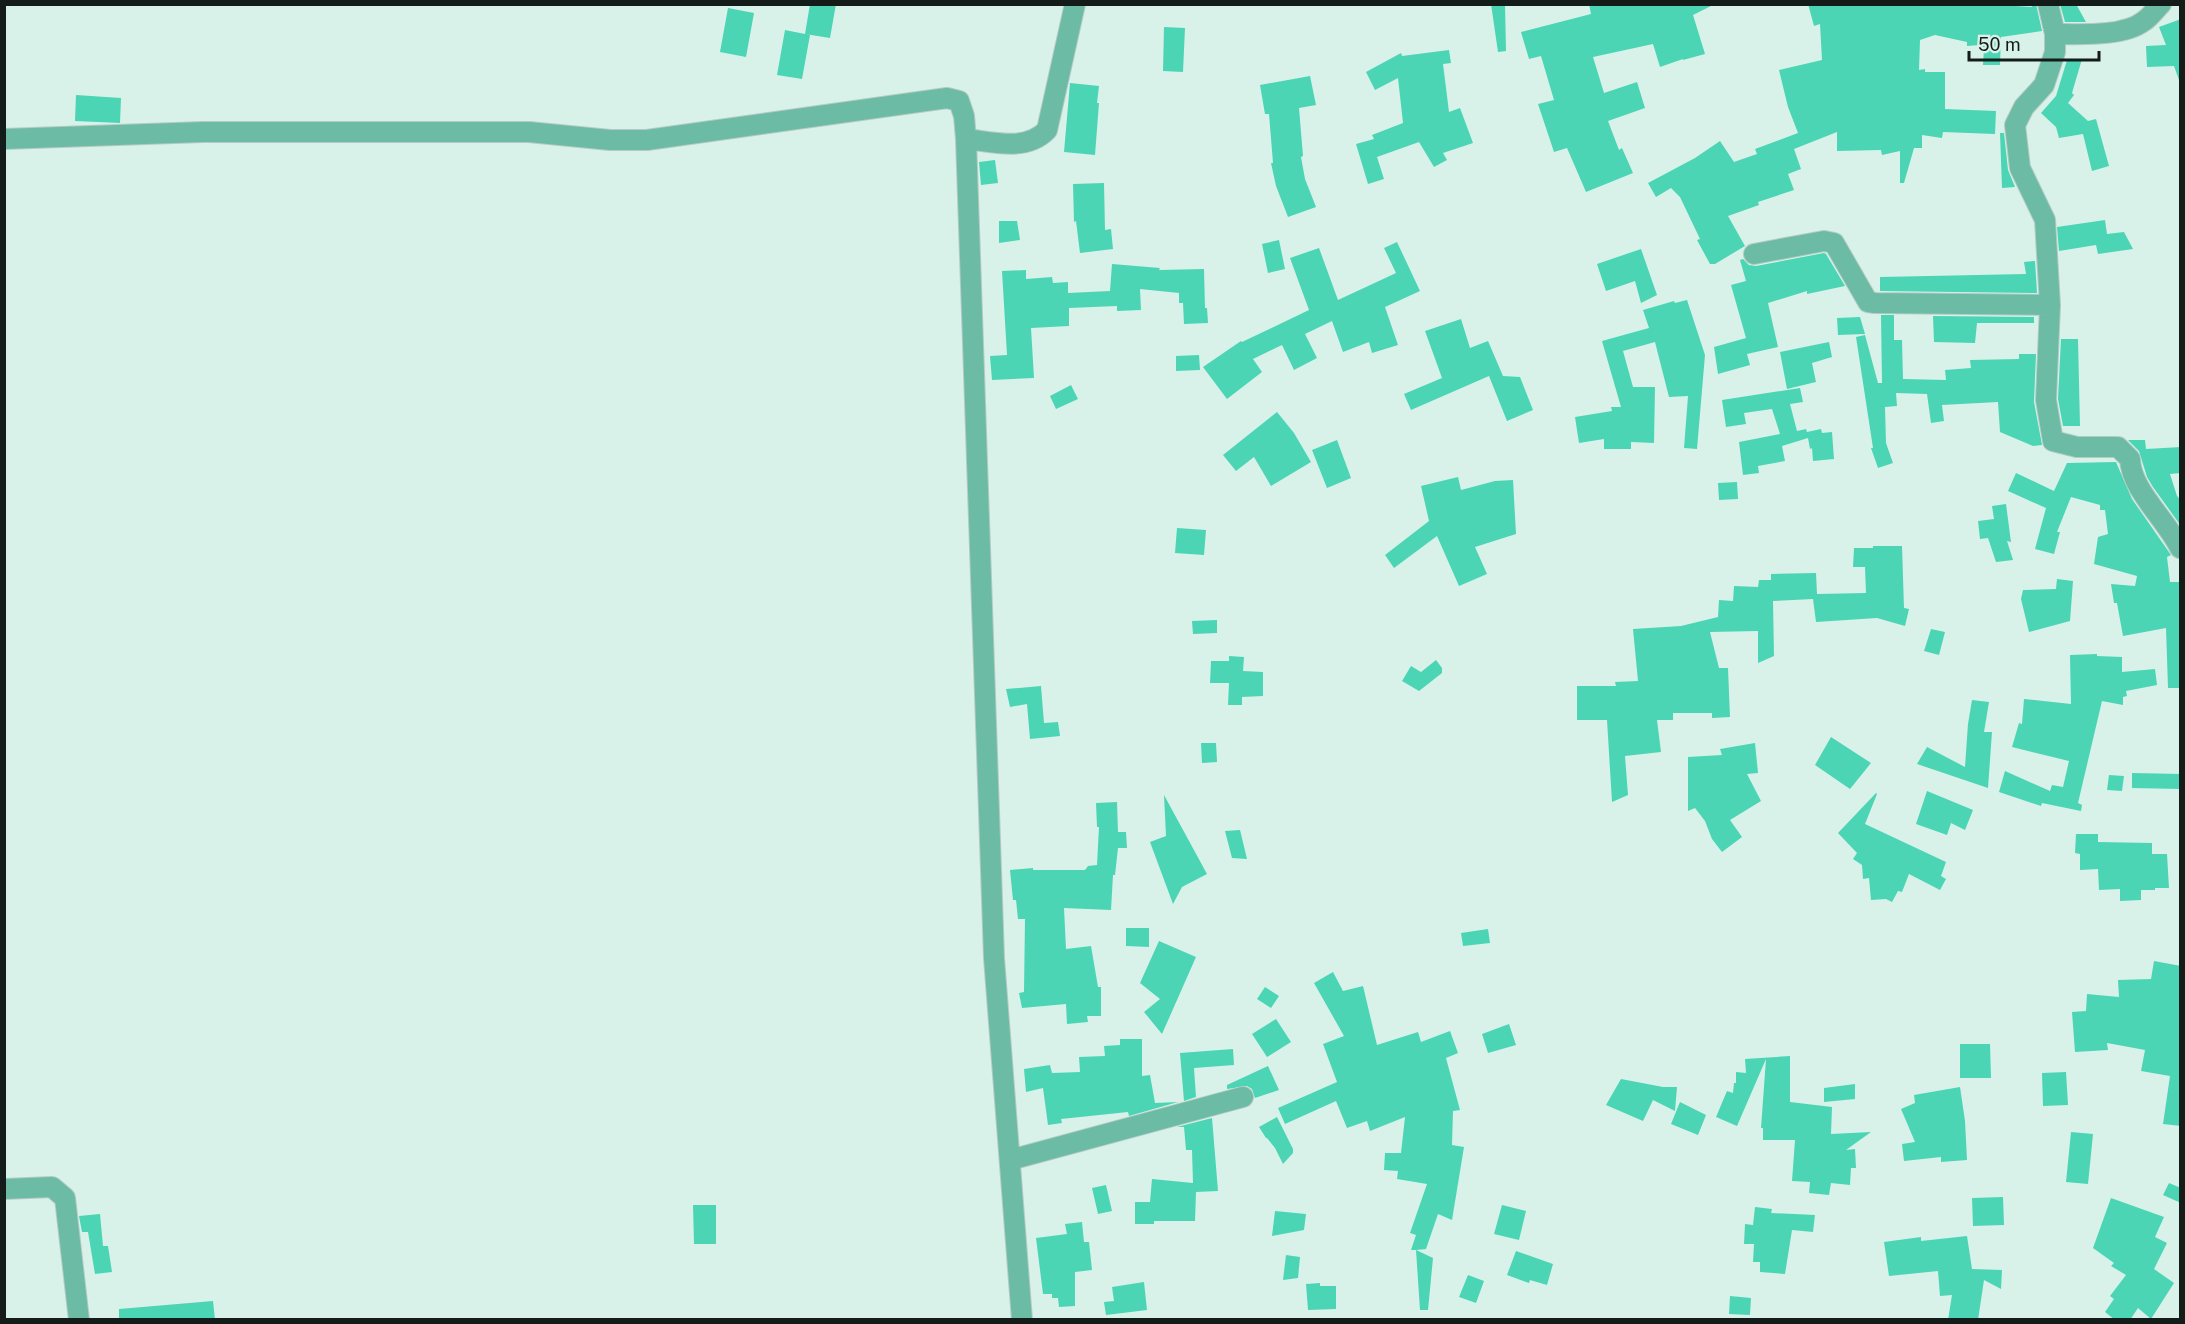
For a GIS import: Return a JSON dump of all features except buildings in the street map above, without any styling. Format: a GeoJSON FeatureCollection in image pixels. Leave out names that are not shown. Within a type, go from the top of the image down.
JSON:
{"type":"FeatureCollection","features":[{"type":"Feature","properties":{"kind":"street"},"geometry":{"type":"LineString","coordinates":[[966,138],[1017,145],[1039,138],[1047,130],[1075,4]]}},
{"type":"Feature","properties":{"kind":"street"},"geometry":{"type":"LineString","coordinates":[[2048,4],[2055,34],[2055,52],[2044,85],[2024,107],[2015,125],[2020,168],[2045,220],[2050,305],[2046,400],[2053,441],[2077,447],[2118,447],[2130,459],[2130,472],[2143,495],[2172,531],[2181,548]]}},
{"type":"Feature","properties":{"kind":"street"},"geometry":{"type":"LineString","coordinates":[[2055,34],[2104,33],[2129,28],[2144,22],[2161,4]]}},
{"type":"Feature","properties":{"kind":"street"},"geometry":{"type":"LineString","coordinates":[[4,139],[202,132],[529,132],[610,140],[647,140],[947,98],[959,101],[964,116],[966,138],[994,958],[1022,1320]]}},
{"type":"Feature","properties":{"kind":"street"},"geometry":{"type":"LineString","coordinates":[[1754,254],[1824,241],[1834,243],[1868,302],[2050,305]]}},
{"type":"Feature","properties":{"kind":"street"},"geometry":{"type":"LineString","coordinates":[[1010,1160],[1243,1097]]}},
{"type":"Feature","properties":{"kind":"street"},"geometry":{"type":"LineString","coordinates":[[4,1189],[52,1187],[65,1198],[79,1320]]}}]}
